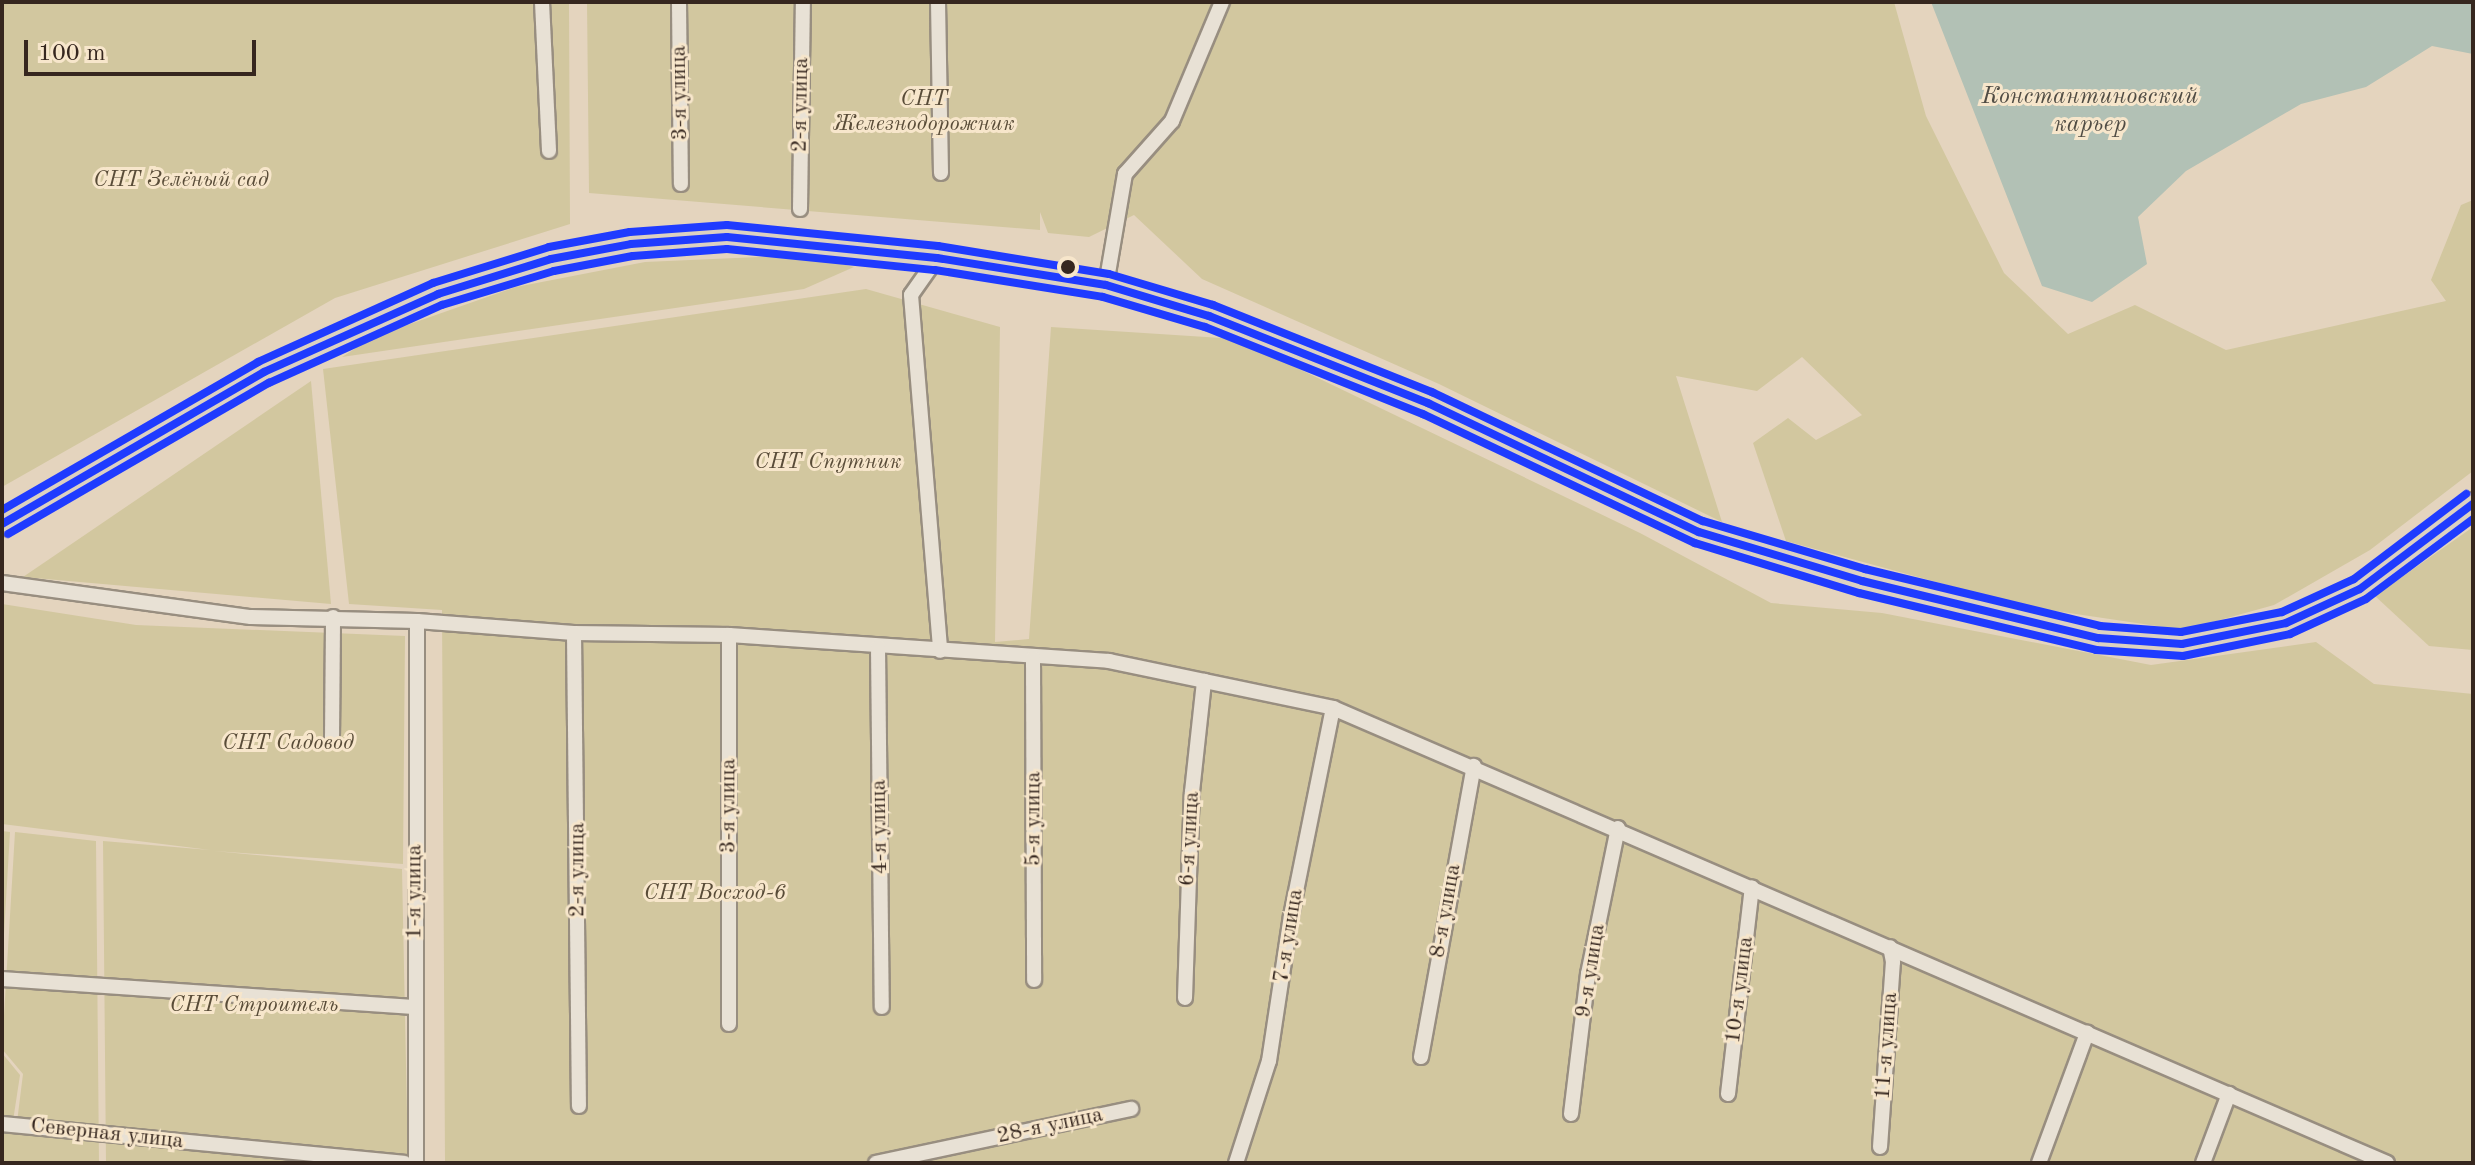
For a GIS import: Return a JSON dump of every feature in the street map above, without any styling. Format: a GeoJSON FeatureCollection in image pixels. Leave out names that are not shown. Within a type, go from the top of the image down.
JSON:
{"type":"FeatureCollection","features":[{"type":"Feature","properties":{"kind":"main road"},"geometry":{"type":"LineString","coordinates":[[2,524],[322,344],[438,294],[551,259],[631,244],[727,237],[937,258],[1106,285],[1209,316],[1413,397],[1699,532],[1862,581],[2055,629],[2119,641],[2182,644],[2266,630],[2333,604],[2473,504]]}},
{"type":"Feature","properties":{"kind":"street"},"geometry":{"type":"LineString","coordinates":[[542,2],[549,151]]}},
{"type":"Feature","properties":{"kind":"street","name":"3-я улица"},"geometry":{"type":"LineString","coordinates":[[679,2],[681,184]]}},
{"type":"Feature","properties":{"kind":"street","name":"2-я улица"},"geometry":{"type":"LineString","coordinates":[[800,209],[803,2]]}},
{"type":"Feature","properties":{"kind":"street"},"geometry":{"type":"LineString","coordinates":[[938,2],[941,173]]}},
{"type":"Feature","properties":{"kind":"street"},"geometry":{"type":"LineString","coordinates":[[1106,285],[1125,174],[1172,121],[1217,3]]}},
{"type":"Feature","properties":{"kind":"street"},"geometry":{"type":"LineString","coordinates":[[937,258],[911,295],[940,651]]}},
{"type":"Feature","properties":{"kind":"street"},"geometry":{"type":"LineString","coordinates":[[2,583],[236,615],[417,621],[574,633],[729,635],[1109,661],[1333,708],[1618,828],[2387,1163]]}},
{"type":"Feature","properties":{"kind":"street"},"geometry":{"type":"LineString","coordinates":[[332,738],[333,617]]}},
{"type":"Feature","properties":{"kind":"street","name":"1-я улица"},"geometry":{"type":"LineString","coordinates":[[416,1163],[417,621]]}},
{"type":"Feature","properties":{"kind":"street","name":"2-я улица"},"geometry":{"type":"LineString","coordinates":[[574,633],[579,1106]]}},
{"type":"Feature","properties":{"kind":"street","name":"3-я улица"},"geometry":{"type":"LineString","coordinates":[[729,635],[729,1024]]}},
{"type":"Feature","properties":{"kind":"street","name":"4-я улица"},"geometry":{"type":"LineString","coordinates":[[878,647],[882,1007]]}},
{"type":"Feature","properties":{"kind":"street","name":"5-я улица"},"geometry":{"type":"LineString","coordinates":[[1033,658],[1034,980]]}},
{"type":"Feature","properties":{"kind":"street","name":"6-я улица"},"geometry":{"type":"LineString","coordinates":[[1185,998],[1192,792],[1204,681]]}},
{"type":"Feature","properties":{"kind":"street","name":"7-я улица"},"geometry":{"type":"LineString","coordinates":[[1236,1163],[1269,1061],[1291,916],[1333,708]]}},
{"type":"Feature","properties":{"kind":"street","name":"8-я улица"},"geometry":{"type":"LineString","coordinates":[[1421,1057],[1474,766]]}},
{"type":"Feature","properties":{"kind":"street","name":"9-я улица"},"geometry":{"type":"LineString","coordinates":[[1571,1114],[1588,974],[1618,828]]}},
{"type":"Feature","properties":{"kind":"street","name":"10-я улица"},"geometry":{"type":"LineString","coordinates":[[1728,1094],[1752,887]]}},
{"type":"Feature","properties":{"kind":"street","name":"11-я улица"},"geometry":{"type":"LineString","coordinates":[[1880,1147],[1893,962],[1890,947]]}},
{"type":"Feature","properties":{"kind":"street"},"geometry":{"type":"LineString","coordinates":[[2,979],[414,1007]]}},
{"type":"Feature","properties":{"kind":"street"},"geometry":{"type":"LineString","coordinates":[[2039,1163],[2087,1033]]}},
{"type":"Feature","properties":{"kind":"street"},"geometry":{"type":"LineString","coordinates":[[2203,1163],[2229,1094]]}},
{"type":"Feature","properties":{"kind":"street","name":"28-я улица"},"geometry":{"type":"LineString","coordinates":[[876,1163],[1131,1109]]}},
{"type":"Feature","properties":{"kind":"street","name":"Северная улица"},"geometry":{"type":"LineString","coordinates":[[2,1124],[404,1163]]}},
{"type":"Feature","properties":{"kind":"green space","name":"СНТ Зелёный сад"},"geometry":{"type":"Polygon","coordinates":[[[2,2],[569,2],[570,224],[335,298],[2,487],[2,2]]]}},
{"type":"Feature","properties":{"kind":"green space","name":"СНТ Железнодорожник"},"geometry":{"type":"Polygon","coordinates":[[[587,2],[1894,2],[1926,116],[2004,273],[2068,334],[2135,305],[2226,350],[2446,301],[2431,280],[2461,205],[2473,200],[2473,471],[2370,550],[2274,605],[2184,630],[2028,607],[1786,541],[1753,443],[1788,418],[1816,440],[1862,415],[1802,357],[1757,391],[1676,376],[1722,522],[1439,384],[1202,279],[1134,215],[1089,237],[1048,233],[1040,212],[1040,230],[589,193],[587,2]]]}},
{"type":"Feature","properties":{"kind":"green space"},"geometry":{"type":"Polygon","coordinates":[[[804,255],[854,267],[804,289],[342,357],[373,337],[516,287],[645,262],[804,255]]]}},
{"type":"Feature","properties":{"kind":"green space"},"geometry":{"type":"Polygon","coordinates":[[[866,289],[1000,327],[995,642],[1029,639],[1051,327],[1237,339],[1640,533],[1771,603],[1882,613],[2151,665],[2316,642],[2374,684],[2473,694],[2473,1163],[445,1163],[442,610],[349,604],[323,369],[866,289]]]}},
{"type":"Feature","properties":{"kind":"green space"},"geometry":{"type":"Polygon","coordinates":[[[311,381],[331,604],[23,577],[283,400],[311,381]]]}},
{"type":"Feature","properties":{"kind":"green space"},"geometry":{"type":"Polygon","coordinates":[[[2473,527],[2473,650],[2429,646],[2375,596],[2473,527]]]}},
{"type":"Feature","properties":{"kind":"green space"},"geometry":{"type":"Polygon","coordinates":[[[2,604],[136,625],[405,636],[403,864],[214,851],[402,869],[408,1163],[106,1163],[103,841],[210,850],[2,824],[2,604]]]}},
{"type":"Feature","properties":{"kind":"green space"},"geometry":{"type":"Polygon","coordinates":[[[2,831],[10,832],[2,968],[2,831]]]}},
{"type":"Feature","properties":{"kind":"green space"},"geometry":{"type":"Polygon","coordinates":[[[15,832],[96,841],[99,1163],[2,1163],[2,1136],[17,1122],[23,1074],[2,1049],[15,832]]]}},
{"type":"Feature","properties":{"kind":"green space"},"geometry":{"type":"Polygon","coordinates":[[[2,1053],[20,1075],[13,1121],[2,1118],[2,1053]]]}},
{"type":"Feature","properties":{"kind":"water","name":"Константиновский карьер"},"geometry":{"type":"Polygon","coordinates":[[[1931,2],[2473,2],[2473,54],[2432,46],[2366,87],[2301,104],[2186,171],[2138,217],[2147,264],[2092,302],[2042,286],[1931,2]]]}},
{"type":"Feature","properties":{"kind":"transit line"},"geometry":{"type":"LineString","coordinates":[[2,510],[258,362],[433,283],[549,247],[630,232],[727,225],[938,246],[1109,274],[1213,305],[1432,392],[1703,521],[1865,569],[2100,626],[2181,632],[2282,612],[2354,579],[2466,494]]}},
{"type":"Feature","properties":{"kind":"transit line"},"geometry":{"type":"LineString","coordinates":[[2,524],[264,372],[438,294],[551,259],[631,244],[727,237],[937,258],[1106,285],[1209,316],[1428,403],[1699,532],[1862,581],[2098,638],[2182,644],[2286,623],[2360,589],[2473,504]]}},
{"type":"Feature","properties":{"kind":"transit line"},"geometry":{"type":"LineString","coordinates":[[8,534],[269,383],[442,305],[554,271],[633,256],[727,249],[935,270],[1103,297],[1205,327],[1423,414],[1695,543],[1859,593],[2096,650],[2183,656],[2290,634],[2366,599],[2473,519]]}},
{"type":"Feature","properties":{"kind":"park label","name":"СНТ Спутник"},"geometry":{"type":"Point","coordinates":[828,463]}},
{"type":"Feature","properties":{"kind":"park label","name":"СНТ Садовод"},"geometry":{"type":"Point","coordinates":[288,744]}},
{"type":"Feature","properties":{"kind":"park label","name":"СНТ Восход-6"},"geometry":{"type":"Point","coordinates":[715,894]}},
{"type":"Feature","properties":{"kind":"park label","name":"СНТ Строитель"},"geometry":{"type":"Point","coordinates":[254,1006]}}]}
